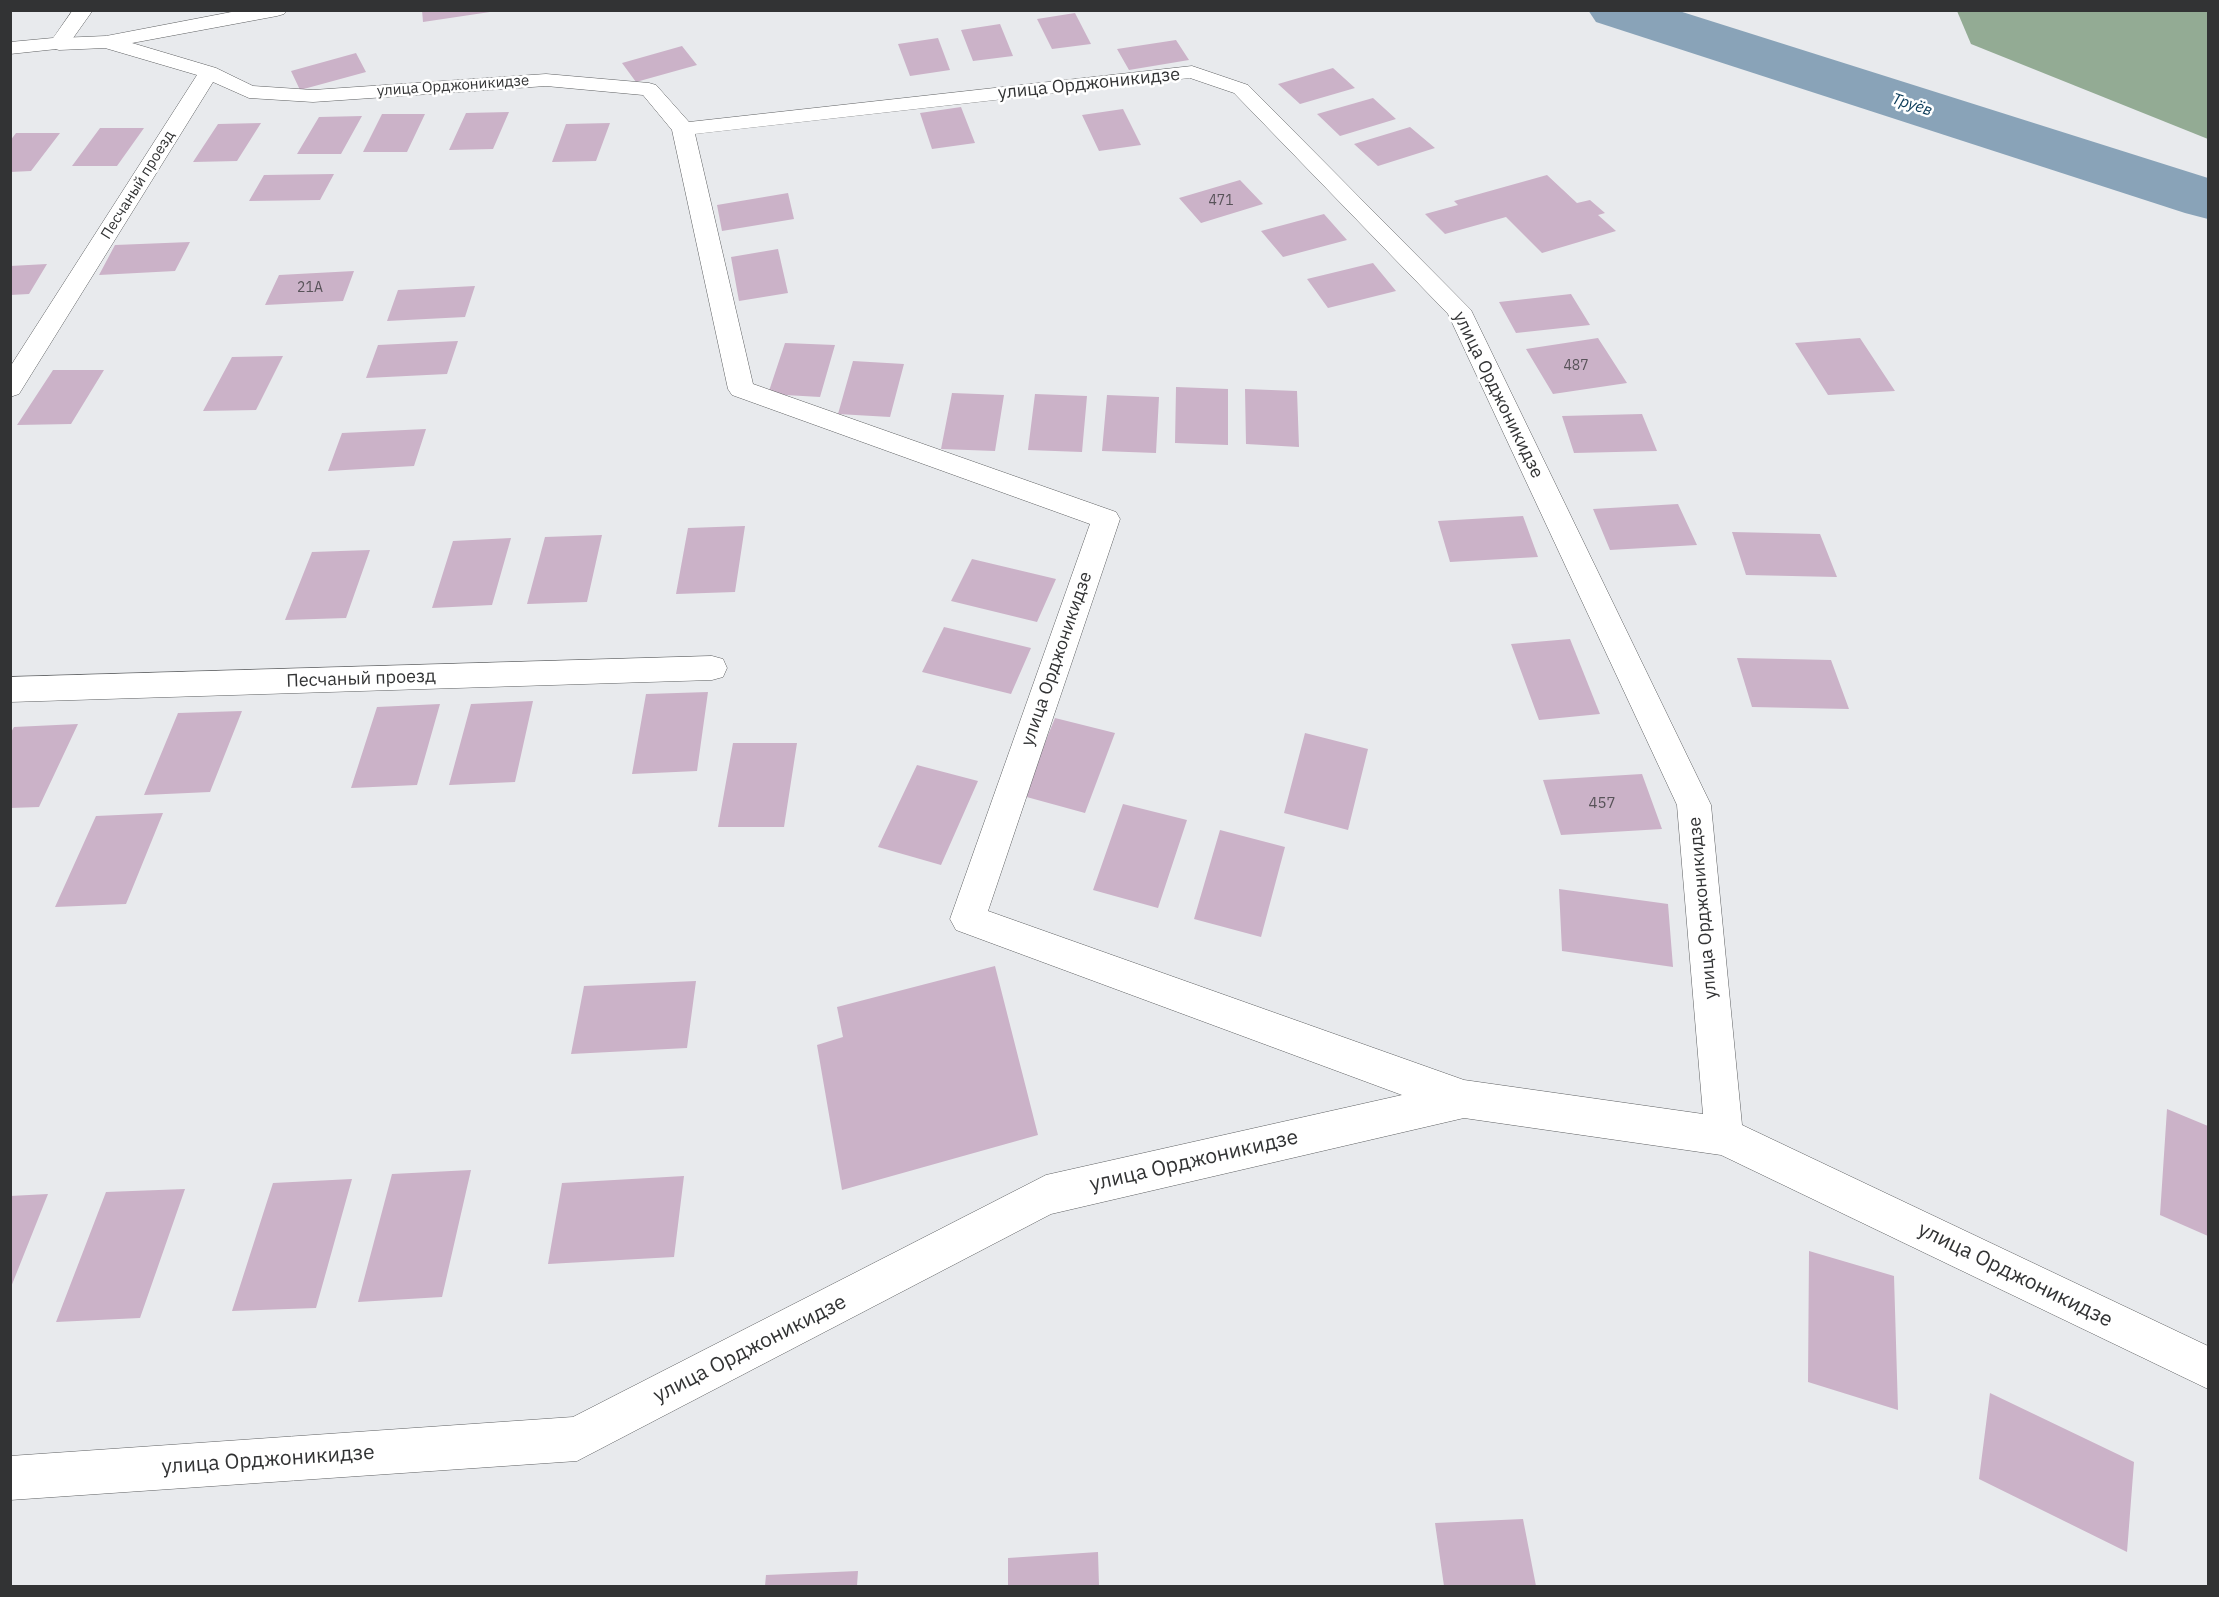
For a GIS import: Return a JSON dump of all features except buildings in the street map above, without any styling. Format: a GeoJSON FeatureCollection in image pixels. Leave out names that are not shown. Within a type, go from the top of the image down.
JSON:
{"type":"FeatureCollection","features":[{"type":"Feature","properties":{"kind":"street"},"geometry":{"type":"LineString","coordinates":[[59,44],[83,10]]}},
{"type":"Feature","properties":{"kind":"street"},"geometry":{"type":"LineString","coordinates":[[10,48],[106,42],[278,10]]}},
{"type":"Feature","properties":{"kind":"street"},"geometry":{"type":"LineString","coordinates":[[106,42],[209,72]]}},
{"type":"Feature","properties":{"kind":"street","name":"улица Орджоникидзе"},"geometry":{"type":"LineString","coordinates":[[209,72],[249,92],[313,96],[546,80],[649,89],[683,129],[741,389],[1106,519],[968,920],[1464,1099],[1725,1136],[2208,1368]]}},
{"type":"Feature","properties":{"kind":"street","name":"Песчаный проезд"},"geometry":{"type":"LineString","coordinates":[[10,388],[209,72]]}},
{"type":"Feature","properties":{"kind":"street","name":"улица Орджоникидзе"},"geometry":{"type":"LineString","coordinates":[[683,129],[1192,72],[1241,89],[1459,310],[1694,805],[1725,1136]]}},
{"type":"Feature","properties":{"kind":"street","name":"Песчаный проезд"},"geometry":{"type":"LineString","coordinates":[[10,690],[712,668]]}},
{"type":"Feature","properties":{"kind":"street","name":"улица Орджоникидзе"},"geometry":{"type":"LineString","coordinates":[[10,1478],[576,1439],[1047,1195],[1464,1099]]}},
{"type":"Feature","properties":{"kind":"green space"},"geometry":{"type":"Polygon","coordinates":[[[1957,11],[2208,11],[2208,139],[1971,44],[1957,11]]]}},
{"type":"Feature","properties":{"kind":"waterway","name":"Труёв"},"geometry":{"type":"LineString","coordinates":[[1616,10],[2208,199]]}}]}
